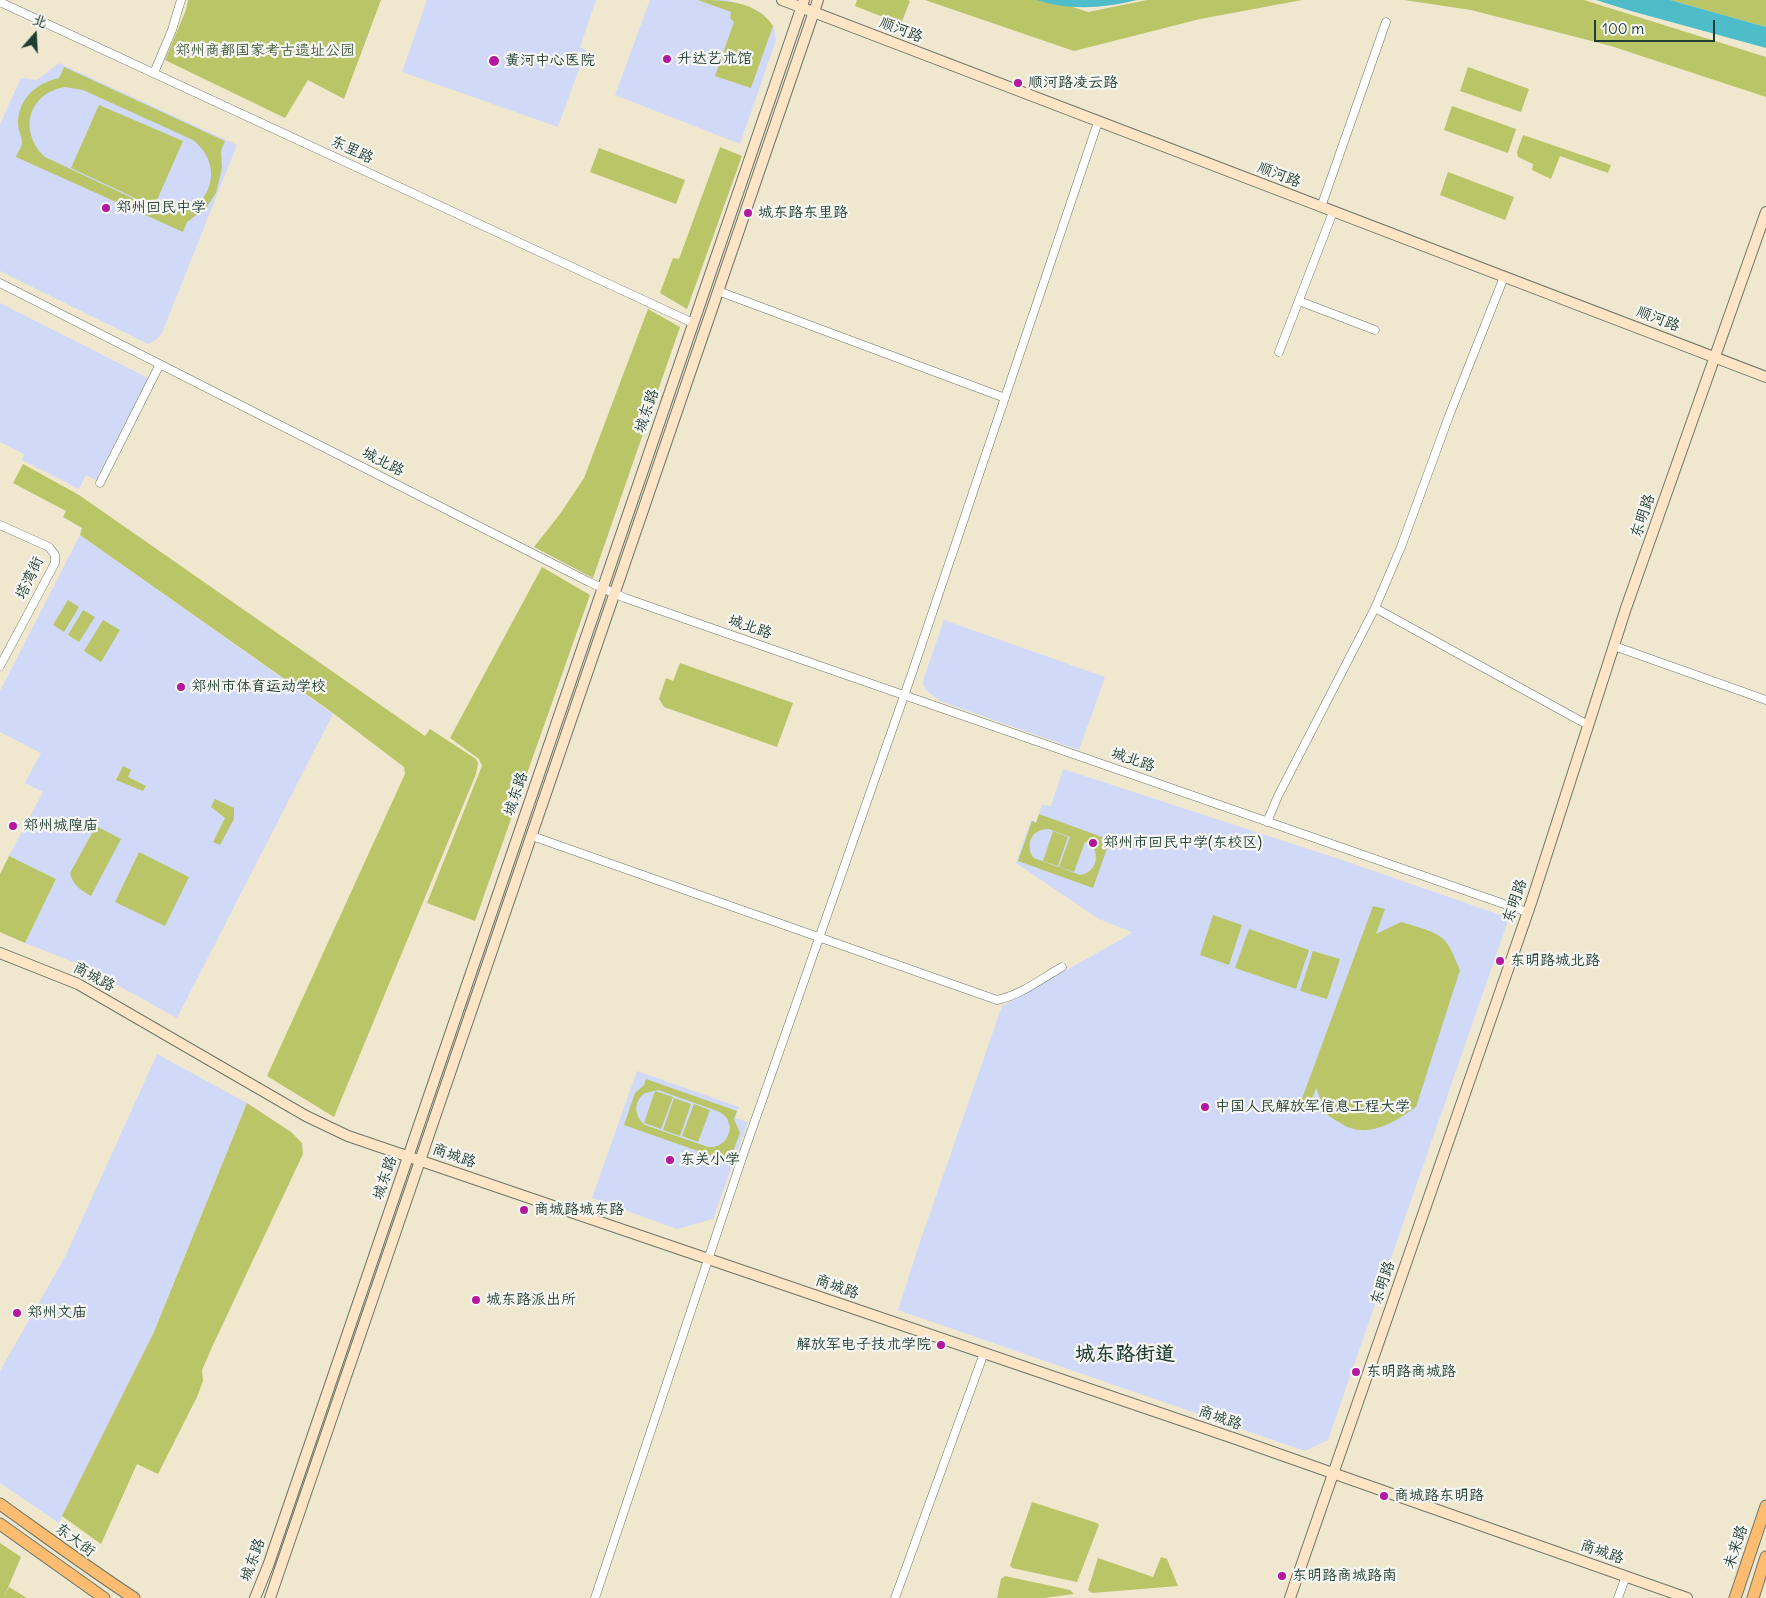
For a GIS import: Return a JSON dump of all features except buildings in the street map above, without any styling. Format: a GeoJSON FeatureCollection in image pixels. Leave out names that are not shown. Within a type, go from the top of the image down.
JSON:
{"type":"FeatureCollection","features":[{"type":"Feature","properties":{"kind":"main road","name":"东大街"},"geometry":{"type":"LineString","coordinates":[[0,1504],[89,1569],[134,1598]]}},
{"type":"Feature","properties":{"kind":"main road","name":"未来路"},"geometry":{"type":"LineString","coordinates":[[1735,1598],[1766,1506]]}},
{"type":"Feature","properties":{"kind":"main road","name":"东大街"},"geometry":{"type":"LineString","coordinates":[[0,1524],[104,1598]]}},
{"type":"Feature","properties":{"kind":"main road"},"geometry":{"type":"LineString","coordinates":[[1753,1598],[1766,1557]]}},
{"type":"Feature","properties":{"kind":"street"},"geometry":{"type":"LineString","coordinates":[[154,73],[172,30],[181,0]]}},
{"type":"Feature","properties":{"kind":"street","name":"顺河路"},"geometry":{"type":"LineString","coordinates":[[782,0],[802,2],[814,11],[1098,122],[1766,377]]}},
{"type":"Feature","properties":{"kind":"street","name":"城东路"},"geometry":{"type":"LineString","coordinates":[[270,1598],[818,0]]}},
{"type":"Feature","properties":{"kind":"street"},"geometry":{"type":"LineString","coordinates":[[814,11],[822,0]]}},
{"type":"Feature","properties":{"kind":"street","name":"东里路"},"geometry":{"type":"LineString","coordinates":[[0,2],[693,323]]}},
{"type":"Feature","properties":{"kind":"street","name":"城东路"},"geometry":{"type":"LineString","coordinates":[[255,1598],[268,1566],[802,2]]}},
{"type":"Feature","properties":{"kind":"street"},"geometry":{"type":"LineString","coordinates":[[1321,207],[1386,22]]}},
{"type":"Feature","properties":{"kind":"street"},"geometry":{"type":"LineString","coordinates":[[595,1598],[744,1152],[904,696],[1098,122]]}},
{"type":"Feature","properties":{"kind":"street"},"geometry":{"type":"LineString","coordinates":[[1279,352],[1334,212]]}},
{"type":"Feature","properties":{"kind":"street","name":"东明路"},"geometry":{"type":"LineString","coordinates":[[1290,1598],[1527,912],[1614,646],[1766,212]]}},
{"type":"Feature","properties":{"kind":"street"},"geometry":{"type":"LineString","coordinates":[[1267,822],[1278,796],[1375,608],[1401,547],[1449,416],[1504,277]]}},
{"type":"Feature","properties":{"kind":"street","name":"城北路"},"geometry":{"type":"LineString","coordinates":[[0,283],[614,594],[1527,912]]}},
{"type":"Feature","properties":{"kind":"street"},"geometry":{"type":"LineString","coordinates":[[718,291],[1005,398]]}},
{"type":"Feature","properties":{"kind":"street"},"geometry":{"type":"LineString","coordinates":[[1299,301],[1375,330]]}},
{"type":"Feature","properties":{"kind":"street"},"geometry":{"type":"LineString","coordinates":[[100,483],[160,364]]}},
{"type":"Feature","properties":{"kind":"street","name":"塔湾街"},"geometry":{"type":"LineString","coordinates":[[0,525],[49,547],[55,554],[56,563],[0,666]]}},
{"type":"Feature","properties":{"kind":"street"},"geometry":{"type":"LineString","coordinates":[[1375,608],[1588,725]]}},
{"type":"Feature","properties":{"kind":"street"},"geometry":{"type":"LineString","coordinates":[[1614,646],[1766,700]]}},
{"type":"Feature","properties":{"kind":"street"},"geometry":{"type":"LineString","coordinates":[[532,836],[997,1000],[1008,998],[1018,993],[1062,967]]}},
{"type":"Feature","properties":{"kind":"street","name":"商城路"},"geometry":{"type":"LineString","coordinates":[[0,953],[78,984],[314,1120],[348,1136],[1333,1473],[1687,1598]]}},
{"type":"Feature","properties":{"kind":"street"},"geometry":{"type":"LineString","coordinates":[[895,1598],[984,1353]]}},
{"type":"Feature","properties":{"kind":"street"},"geometry":{"type":"LineString","coordinates":[[1618,1598],[1626,1576]]}},
{"type":"Feature","properties":{"kind":"shaded area","name":"黄河中心医院"},"geometry":{"type":"Polygon","coordinates":[[[427,0],[596,0],[580,47],[586,50],[558,127],[402,72],[427,0]]]}},
{"type":"Feature","properties":{"kind":"shaded area"},"geometry":{"type":"Polygon","coordinates":[[[650,0],[728,0],[761,12],[774,28],[776,40],[740,144],[615,95],[650,0]]]}},
{"type":"Feature","properties":{"kind":"shaded area","name":"郑州回民中学"},"geometry":{"type":"Polygon","coordinates":[[[59,63],[237,145],[162,333],[157,339],[148,344],[0,271],[0,124],[21,78],[37,80],[59,63]]]}},
{"type":"Feature","properties":{"kind":"shaded area"},"geometry":{"type":"Polygon","coordinates":[[[0,303],[148,378],[96,480],[86,475],[79,489],[22,460],[24,454],[0,442],[0,303]]]}},
{"type":"Feature","properties":{"kind":"shaded area"},"geometry":{"type":"Polygon","coordinates":[[[80,535],[333,714],[177,1018],[81,965],[25,943],[56,879],[9,856],[43,792],[25,783],[41,753],[0,732],[0,691],[80,535]]]}},
{"type":"Feature","properties":{"kind":"shaded area"},"geometry":{"type":"Polygon","coordinates":[[[944,620],[1105,677],[1079,750],[940,701],[926,690],[923,683],[925,675],[944,620]]]}},
{"type":"Feature","properties":{"kind":"shaded area","name":"中国人民解放军信息工程大学"},"geometry":{"type":"Polygon","coordinates":[[[1063,769],[1342,860],[1509,918],[1328,1440],[1305,1451],[898,1310],[1002,1006],[1132,932],[1099,919],[1016,863],[1031,820],[1036,822],[1042,805],[1051,806],[1063,769]]]}},
{"type":"Feature","properties":{"kind":"shaded area"},"geometry":{"type":"Polygon","coordinates":[[[157,1054],[247,1103],[154,1332],[59,1523],[0,1483],[0,1371],[66,1255],[157,1054]]]}},
{"type":"Feature","properties":{"kind":"shaded area","name":"东关小学"},"geometry":{"type":"Polygon","coordinates":[[[637,1071],[739,1107],[735,1118],[748,1122],[713,1219],[677,1229],[592,1198],[637,1071]]]}},
{"type":"Feature","properties":{"kind":"green space","name":"郑州商都国家考古遗址公园"},"geometry":{"type":"Polygon","coordinates":[[[188,0],[381,0],[344,99],[308,80],[285,118],[165,60],[186,10],[188,0]]]}},
{"type":"Feature","properties":{"kind":"green space"},"geometry":{"type":"Polygon","coordinates":[[[698,0],[729,2],[749,7],[758,11],[773,26],[751,88],[715,76],[734,22],[730,18],[731,12],[698,0]]]}},
{"type":"Feature","properties":{"kind":"green space"},"geometry":{"type":"Polygon","coordinates":[[[857,0],[910,1],[901,24],[855,6],[857,0]]]}},
{"type":"Feature","properties":{"kind":"green space"},"geometry":{"type":"Polygon","coordinates":[[[925,0],[1052,0],[1088,12],[1147,0],[1302,0],[1200,19],[1074,51],[925,0]]]}},
{"type":"Feature","properties":{"kind":"green space"},"geometry":{"type":"Polygon","coordinates":[[[1404,0],[1584,0],[1766,57],[1766,97],[1611,46],[1471,10],[1404,0]]]}},
{"type":"Feature","properties":{"kind":"green space"},"geometry":{"type":"Polygon","coordinates":[[[1670,0],[1766,0],[1766,27],[1670,0]]]}},
{"type":"Feature","properties":{"kind":"green space"},"geometry":{"type":"Polygon","coordinates":[[[64,67],[225,141],[221,151],[222,168],[216,193],[206,208],[187,222],[183,232],[16,157],[22,145],[18,124],[21,107],[36,88],[59,78],[64,67]],[[65,87],[52,91],[42,97],[35,105],[30,125],[32,136],[37,147],[45,157],[160,211],[176,212],[190,209],[200,201],[208,190],[211,178],[210,165],[204,152],[193,140],[83,90],[65,87]]]}},
{"type":"Feature","properties":{"kind":"green space"},"geometry":{"type":"Polygon","coordinates":[[[1468,67],[1529,89],[1521,112],[1460,91],[1468,67]]]}},
{"type":"Feature","properties":{"kind":"green space"},"geometry":{"type":"Polygon","coordinates":[[[99,105],[183,141],[154,207],[71,168],[99,105]]]}},
{"type":"Feature","properties":{"kind":"green space"},"geometry":{"type":"Polygon","coordinates":[[[1452,106],[1516,129],[1508,153],[1444,130],[1452,106]]]}},
{"type":"Feature","properties":{"kind":"green space"},"geometry":{"type":"Polygon","coordinates":[[[1523,135],[1611,165],[1608,173],[1560,156],[1551,179],[1532,170],[1533,164],[1518,157],[1517,152],[1523,135]]]}},
{"type":"Feature","properties":{"kind":"green space"},"geometry":{"type":"Polygon","coordinates":[[[720,147],[742,156],[687,309],[660,293],[673,258],[679,259],[720,147]]]}},
{"type":"Feature","properties":{"kind":"green space"},"geometry":{"type":"Polygon","coordinates":[[[599,148],[685,180],[676,204],[590,172],[599,148]]]}},
{"type":"Feature","properties":{"kind":"green space"},"geometry":{"type":"Polygon","coordinates":[[[1448,172],[1514,197],[1505,220],[1440,195],[1448,172]]]}},
{"type":"Feature","properties":{"kind":"green space"},"geometry":{"type":"Polygon","coordinates":[[[648,309],[680,327],[593,578],[534,547],[560,514],[584,478],[648,309]]]}},
{"type":"Feature","properties":{"kind":"green space"},"geometry":{"type":"Polygon","coordinates":[[[23,464],[79,495],[425,736],[430,729],[476,759],[478,763],[476,774],[334,1117],[267,1076],[405,774],[404,767],[333,713],[80,535],[82,528],[63,517],[66,511],[13,483],[23,464]]]}},
{"type":"Feature","properties":{"kind":"green space"},"geometry":{"type":"Polygon","coordinates":[[[542,567],[590,595],[475,921],[427,903],[482,766],[479,759],[450,738],[542,567]]]}},
{"type":"Feature","properties":{"kind":"green space"},"geometry":{"type":"Polygon","coordinates":[[[68,600],[79,607],[64,632],[53,625],[68,600]]]}},
{"type":"Feature","properties":{"kind":"green space"},"geometry":{"type":"Polygon","coordinates":[[[83,610],[95,617],[79,642],[68,635],[83,610]]]}},
{"type":"Feature","properties":{"kind":"green space"},"geometry":{"type":"Polygon","coordinates":[[[103,620],[120,630],[101,662],[84,651],[103,620]]]}},
{"type":"Feature","properties":{"kind":"green space"},"geometry":{"type":"Polygon","coordinates":[[[680,663],[793,703],[777,747],[664,707],[659,699],[666,678],[673,681],[680,663]]]}},
{"type":"Feature","properties":{"kind":"green space"},"geometry":{"type":"Polygon","coordinates":[[[123,766],[131,770],[128,777],[146,786],[143,791],[116,780],[123,766]]]}},
{"type":"Feature","properties":{"kind":"green space"},"geometry":{"type":"Polygon","coordinates":[[[215,799],[234,808],[234,819],[220,845],[213,842],[225,818],[211,807],[215,799]]]}},
{"type":"Feature","properties":{"kind":"green space"},"geometry":{"type":"Polygon","coordinates":[[[1039,814],[1110,840],[1093,888],[1018,861],[1032,821],[1036,823],[1039,814]],[[1049,829],[1038,831],[1031,838],[1031,853],[1034,858],[1080,875],[1085,874],[1093,868],[1096,854],[1091,844],[1085,842],[1074,872],[1059,867],[1070,837],[1049,829]]]}},
{"type":"Feature","properties":{"kind":"green space"},"geometry":{"type":"Polygon","coordinates":[[[96,826],[121,839],[91,896],[78,887],[70,873],[96,826]]]}},
{"type":"Feature","properties":{"kind":"green space"},"geometry":{"type":"Polygon","coordinates":[[[1053,831],[1068,837],[1058,866],[1043,861],[1053,831]]]}},
{"type":"Feature","properties":{"kind":"green space"},"geometry":{"type":"Polygon","coordinates":[[[139,852],[189,877],[165,926],[115,902],[139,852]]]}},
{"type":"Feature","properties":{"kind":"green space"},"geometry":{"type":"Polygon","coordinates":[[[9,856],[56,879],[25,943],[0,932],[0,874],[9,856]]]}},
{"type":"Feature","properties":{"kind":"green space"},"geometry":{"type":"Polygon","coordinates":[[[1373,906],[1385,909],[1376,934],[1401,922],[1423,928],[1442,938],[1448,945],[1460,970],[1416,1107],[1389,1124],[1369,1130],[1359,1130],[1349,1127],[1327,1114],[1316,1088],[1308,1109],[1299,1107],[1373,906]]]}},
{"type":"Feature","properties":{"kind":"green space"},"geometry":{"type":"Polygon","coordinates":[[[1213,915],[1242,925],[1229,965],[1200,955],[1213,915]]]}},
{"type":"Feature","properties":{"kind":"green space"},"geometry":{"type":"Polygon","coordinates":[[[1249,929],[1309,950],[1296,989],[1235,968],[1249,929]]]}},
{"type":"Feature","properties":{"kind":"green space"},"geometry":{"type":"Polygon","coordinates":[[[1313,951],[1340,959],[1327,999],[1300,991],[1313,951]]]}},
{"type":"Feature","properties":{"kind":"green space"},"geometry":{"type":"Polygon","coordinates":[[[646,1079],[737,1111],[734,1119],[740,1133],[729,1162],[624,1125],[635,1093],[644,1085],[646,1079]],[[658,1090],[645,1093],[638,1101],[636,1109],[641,1121],[645,1125],[708,1147],[720,1145],[728,1136],[730,1127],[727,1118],[720,1112],[658,1090]]]}},
{"type":"Feature","properties":{"kind":"green space"},"geometry":{"type":"Polygon","coordinates":[[[655,1091],[673,1097],[661,1129],[644,1123],[655,1091]]]}},
{"type":"Feature","properties":{"kind":"green space"},"geometry":{"type":"Polygon","coordinates":[[[674,1098],[691,1104],[680,1136],[663,1130],[674,1098]]]}},
{"type":"Feature","properties":{"kind":"green space"},"geometry":{"type":"Polygon","coordinates":[[[247,1103],[291,1132],[302,1143],[303,1154],[202,1370],[203,1381],[197,1397],[158,1474],[137,1464],[101,1544],[62,1516],[154,1332],[247,1103]]]}},
{"type":"Feature","properties":{"kind":"green space"},"geometry":{"type":"Polygon","coordinates":[[[694,1104],[710,1110],[698,1142],[682,1136],[694,1104]]]}},
{"type":"Feature","properties":{"kind":"green space"},"geometry":{"type":"Polygon","coordinates":[[[1032,1502],[1099,1525],[1077,1582],[1012,1568],[1010,1565],[1032,1502]]]}},
{"type":"Feature","properties":{"kind":"green space"},"geometry":{"type":"Polygon","coordinates":[[[0,1543],[21,1557],[4,1597],[9,1587],[27,1598],[0,1598],[0,1543]]]}},
{"type":"Feature","properties":{"kind":"green space"},"geometry":{"type":"Polygon","coordinates":[[[1161,1557],[1167,1559],[1178,1586],[1092,1593],[1088,1590],[1098,1558],[1153,1577],[1161,1557]]]}},
{"type":"Feature","properties":{"kind":"green space"},"geometry":{"type":"Polygon","coordinates":[[[1005,1576],[1070,1590],[1074,1594],[1044,1598],[997,1598],[1001,1579],[1005,1576]]]}},
{"type":"Feature","properties":{"kind":"water"},"geometry":{"type":"Polygon","coordinates":[[[1037,0],[1137,0],[1112,5],[1074,7],[1037,0]]]}},
{"type":"Feature","properties":{"kind":"water"},"geometry":{"type":"Polygon","coordinates":[[[1596,0],[1670,0],[1766,27],[1766,48],[1631,11],[1596,0]]]}},
{"type":"Feature","properties":{"kind":"place","name":"升达艺术馆"},"geometry":{"type":"Point","coordinates":[667,59]}},
{"type":"Feature","properties":{"kind":"place","name":"黄河中心医院"},"geometry":{"type":"Point","coordinates":[494,61]}},
{"type":"Feature","properties":{"kind":"place","name":"顺河路凌云路"},"geometry":{"type":"Point","coordinates":[1018,83]}},
{"type":"Feature","properties":{"kind":"place","name":"郑州回民中学"},"geometry":{"type":"Point","coordinates":[106,208]}},
{"type":"Feature","properties":{"kind":"place","name":"城东路东里路"},"geometry":{"type":"Point","coordinates":[748,213]}},
{"type":"Feature","properties":{"kind":"place","name":"郑州市体育运动学校"},"geometry":{"type":"Point","coordinates":[181,687]}},
{"type":"Feature","properties":{"kind":"place","name":"郑州城隍庙"},"geometry":{"type":"Point","coordinates":[13,826]}},
{"type":"Feature","properties":{"kind":"place","name":"郑州市回民中学(东校区)"},"geometry":{"type":"Point","coordinates":[1093,843]}},
{"type":"Feature","properties":{"kind":"place","name":"东明路城北路"},"geometry":{"type":"Point","coordinates":[1500,961]}},
{"type":"Feature","properties":{"kind":"place","name":"中国人民解放军信息工程大学"},"geometry":{"type":"Point","coordinates":[1205,1107]}},
{"type":"Feature","properties":{"kind":"place","name":"东关小学"},"geometry":{"type":"Point","coordinates":[670,1160]}},
{"type":"Feature","properties":{"kind":"place","name":"商城路城东路"},"geometry":{"type":"Point","coordinates":[524,1210]}},
{"type":"Feature","properties":{"kind":"place","name":"城东路派出所"},"geometry":{"type":"Point","coordinates":[476,1300]}},
{"type":"Feature","properties":{"kind":"place","name":"郑州文庙"},"geometry":{"type":"Point","coordinates":[17,1313]}},
{"type":"Feature","properties":{"kind":"place","name":"解放军电子技术学院"},"geometry":{"type":"Point","coordinates":[941,1345]}},
{"type":"Feature","properties":{"kind":"place","name":"东明路商城路"},"geometry":{"type":"Point","coordinates":[1356,1372]}},
{"type":"Feature","properties":{"kind":"place","name":"商城路东明路"},"geometry":{"type":"Point","coordinates":[1384,1496]}},
{"type":"Feature","properties":{"kind":"place","name":"东明路商城路南"},"geometry":{"type":"Point","coordinates":[1282,1576]}},
{"type":"Feature","properties":{"kind":"district","name":"城东路街道"},"geometry":{"type":"Point","coordinates":[1125,1354]}}]}
